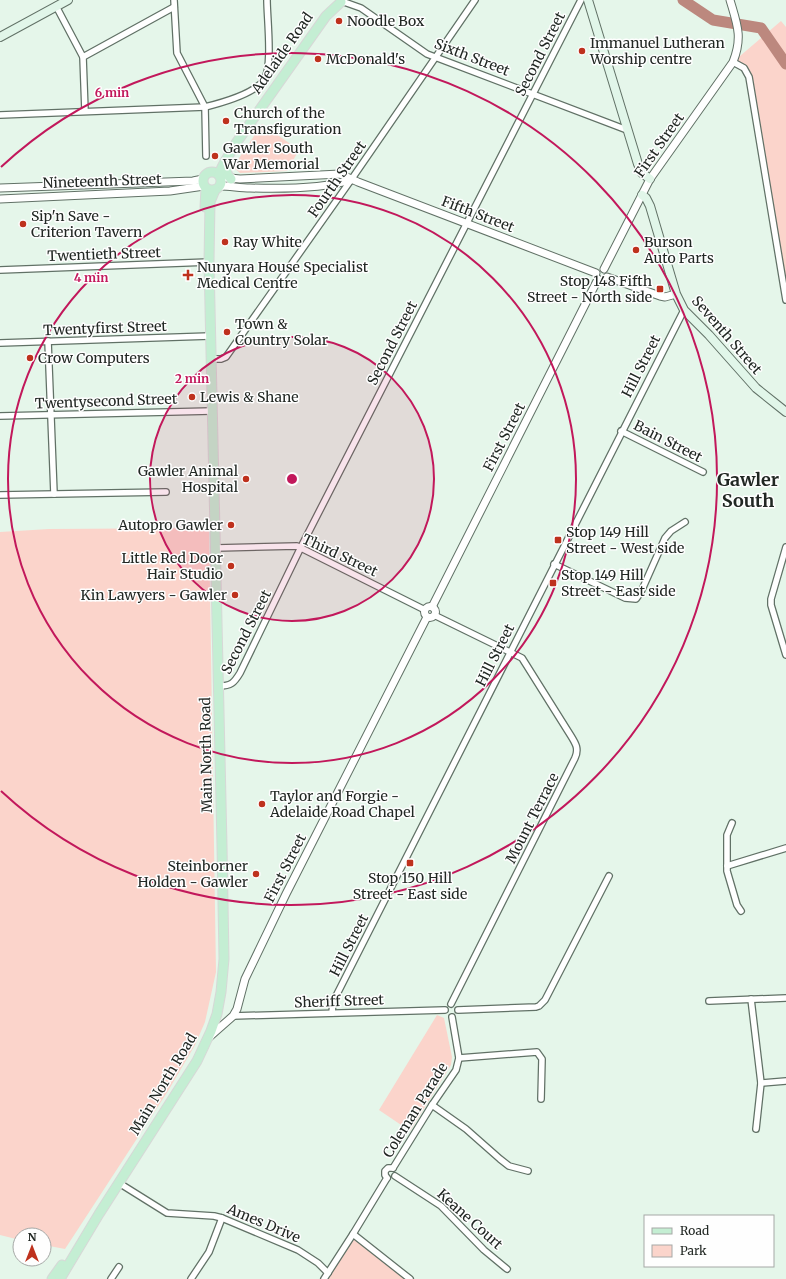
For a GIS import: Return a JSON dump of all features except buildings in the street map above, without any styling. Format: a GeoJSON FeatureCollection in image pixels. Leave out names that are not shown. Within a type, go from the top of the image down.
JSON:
{"type":"FeatureCollection","features":[{"type":"Feature","properties":{"kind":"main road"},"geometry":{"type":"LineString","coordinates":[[0,37],[68,0]]}},
{"type":"Feature","properties":{"kind":"main road"},"geometry":{"type":"LineString","coordinates":[[588,0],[638,164],[642,173],[650,179]]}},
{"type":"Feature","properties":{"kind":"main road","name":"Adelaide Road"},"geometry":{"type":"LineString","coordinates":[[212,181],[226,161],[234,146],[326,16],[340,1]]}},
{"type":"Feature","properties":{"kind":"main road","name":"Adelaide Road"},"geometry":{"type":"LineString","coordinates":[[209,262],[205,204],[212,181],[225,154],[234,146]]}},
{"type":"Feature","properties":{"kind":"main road"},"geometry":{"type":"LineString","coordinates":[[226,161],[227,174],[231,179]]}},
{"type":"Feature","properties":{"kind":"main road","name":"Seventh Street"},"geometry":{"type":"LineString","coordinates":[[642,195],[646,198],[650,206],[676,294],[684,310],[709,335],[756,388],[786,411]]}},
{"type":"Feature","properties":{"kind":"main road","name":"Main North Road"},"geometry":{"type":"LineString","coordinates":[[60,1279],[99,1214],[189,1073],[207,1040],[219,1003],[223,965],[219,686],[210,359],[209,262]]}},
{"type":"Feature","properties":{"kind":"main road","name":"Main North Road"},"geometry":{"type":"LineString","coordinates":[[52,1279],[99,1214]]}},
{"type":"Feature","properties":{"kind":"street"},"geometry":{"type":"LineString","coordinates":[[174,0],[177,53],[205,107],[206,156]]}},
{"type":"Feature","properties":{"kind":"street"},"geometry":{"type":"LineString","coordinates":[[0,115],[205,107],[248,92],[259,86],[265,79],[268,67],[266,0]]}},
{"type":"Feature","properties":{"kind":"street","name":"Sixth Street"},"geometry":{"type":"LineString","coordinates":[[354,0],[361,8],[427,54],[628,130]]}},
{"type":"Feature","properties":{"kind":"street","name":"Fourth Street"},"geometry":{"type":"LineString","coordinates":[[210,359],[220,359],[226,357],[476,0]]}},
{"type":"Feature","properties":{"kind":"street","name":"Second Street"},"geometry":{"type":"LineString","coordinates":[[219,686],[231,685],[236,681],[301,547],[581,0]]}},
{"type":"Feature","properties":{"kind":"street","name":"First Street"},"geometry":{"type":"LineString","coordinates":[[604,269],[650,179],[733,62],[739,37],[730,0]]}},
{"type":"Feature","properties":{"kind":"street","name":"Sixth Street"},"geometry":{"type":"LineString","coordinates":[[340,1],[361,8]]}},
{"type":"Feature","properties":{"kind":"street"},"geometry":{"type":"LineString","coordinates":[[56,6],[83,57],[85,111]]}},
{"type":"Feature","properties":{"kind":"street"},"geometry":{"type":"LineString","coordinates":[[83,57],[174,7]]}},
{"type":"Feature","properties":{"kind":"street"},"geometry":{"type":"LineString","coordinates":[[733,62],[744,68],[749,77],[786,300]]}},
{"type":"Feature","properties":{"kind":"street","name":"Fifth Street"},"geometry":{"type":"LineString","coordinates":[[212,181],[340,174],[351,180],[597,276]]}},
{"type":"Feature","properties":{"kind":"street"},"geometry":{"type":"LineString","coordinates":[[212,181],[248,188],[335,185],[351,180]]}},
{"type":"Feature","properties":{"kind":"street","name":"Nineteenth Street"},"geometry":{"type":"LineString","coordinates":[[0,188],[212,181]]}},
{"type":"Feature","properties":{"kind":"street","name":"Nineteenth Street"},"geometry":{"type":"LineString","coordinates":[[0,199],[170,191],[212,181]]}},
{"type":"Feature","properties":{"kind":"street","name":"Twentieth Street"},"geometry":{"type":"LineString","coordinates":[[0,270],[209,262]]}},
{"type":"Feature","properties":{"kind":"street"},"geometry":{"type":"LineString","coordinates":[[607,277],[607,271],[604,269],[599,269],[597,276],[602,280],[607,277],[665,297],[676,294]]}},
{"type":"Feature","properties":{"kind":"street","name":"First Street"},"geometry":{"type":"LineString","coordinates":[[432,607],[597,276]]}},
{"type":"Feature","properties":{"kind":"street","name":"Hill Street"},"geometry":{"type":"LineString","coordinates":[[332,1013],[333,1002],[621,431],[684,310]]}},
{"type":"Feature","properties":{"kind":"street","name":"Twentyfirst Street"},"geometry":{"type":"LineString","coordinates":[[0,343],[210,336]]}},
{"type":"Feature","properties":{"kind":"street"},"geometry":{"type":"LineString","coordinates":[[48,341],[54,494]]}},
{"type":"Feature","properties":{"kind":"street","name":"Twentysecond Street"},"geometry":{"type":"LineString","coordinates":[[0,416],[212,411]]}},
{"type":"Feature","properties":{"kind":"street","name":"Bain Street"},"geometry":{"type":"LineString","coordinates":[[621,431],[703,472]]}},
{"type":"Feature","properties":{"kind":"street"},"geometry":{"type":"LineString","coordinates":[[0,496],[166,492]]}},
{"type":"Feature","properties":{"kind":"street"},"geometry":{"type":"LineString","coordinates":[[554,564],[625,598],[636,599],[641,592],[665,538],[671,531],[685,522]]}},
{"type":"Feature","properties":{"kind":"street","name":"Third Street"},"geometry":{"type":"LineString","coordinates":[[216,548],[278,546],[301,547],[425,610]]}},
{"type":"Feature","properties":{"kind":"street"},"geometry":{"type":"LineString","coordinates":[[786,547],[771,599],[771,605],[786,655]]}},
{"type":"Feature","properties":{"kind":"street"},"geometry":{"type":"LineString","coordinates":[[431,616],[435,610],[432,607],[427,607],[424,614],[510,651]]}},
{"type":"Feature","properties":{"kind":"street","name":"First Street"},"geometry":{"type":"LineString","coordinates":[[207,1040],[233,1016],[237,1009],[245,979],[286,894],[431,616]]}},
{"type":"Feature","properties":{"kind":"street","name":"Mount Terrace"},"geometry":{"type":"LineString","coordinates":[[452,1004],[576,758],[578,751],[577,746],[571,736],[522,658],[510,651]]}},
{"type":"Feature","properties":{"kind":"street"},"geometry":{"type":"LineString","coordinates":[[732,823],[727,835],[727,871],[737,905],[741,911]]}},
{"type":"Feature","properties":{"kind":"street"},"geometry":{"type":"LineString","coordinates":[[727,866],[786,848]]}},
{"type":"Feature","properties":{"kind":"street"},"geometry":{"type":"LineString","coordinates":[[458,1010],[539,1006],[545,1000],[609,876]]}},
{"type":"Feature","properties":{"kind":"street"},"geometry":{"type":"LineString","coordinates":[[709,1001],[786,998]]}},
{"type":"Feature","properties":{"kind":"street"},"geometry":{"type":"LineString","coordinates":[[750,1000],[761,1083],[756,1129]]}},
{"type":"Feature","properties":{"kind":"street"},"geometry":{"type":"LineString","coordinates":[[452,1004],[456,1005],[458,1010],[457,1014],[452,1017],[447,1015],[445,1010],[447,1006],[452,1004]]}},
{"type":"Feature","properties":{"kind":"street","name":"Sheriff Street"},"geometry":{"type":"LineString","coordinates":[[233,1016],[445,1010]]}},
{"type":"Feature","properties":{"kind":"street","name":"Coleman Parade"},"geometry":{"type":"LineString","coordinates":[[393,1168],[432,1105],[456,1070],[459,1058],[452,1017]]}},
{"type":"Feature","properties":{"kind":"street"},"geometry":{"type":"LineString","coordinates":[[459,1058],[537,1052],[542,1059],[541,1099]]}},
{"type":"Feature","properties":{"kind":"street"},"geometry":{"type":"LineString","coordinates":[[761,1083],[786,1081]]}},
{"type":"Feature","properties":{"kind":"street"},"geometry":{"type":"LineString","coordinates":[[432,1105],[466,1129],[510,1166],[528,1172]]}},
{"type":"Feature","properties":{"kind":"street"},"geometry":{"type":"LineString","coordinates":[[388,1168],[393,1168],[395,1171],[395,1176],[392,1178],[387,1178],[384,1175],[385,1171],[388,1168]]}},
{"type":"Feature","properties":{"kind":"street","name":"Keane Court"},"geometry":{"type":"LineString","coordinates":[[395,1176],[441,1206],[484,1250],[507,1269]]}},
{"type":"Feature","properties":{"kind":"street","name":"Coleman Parade"},"geometry":{"type":"LineString","coordinates":[[324,1279],[387,1178]]}},
{"type":"Feature","properties":{"kind":"street","name":"Ames Drive"},"geometry":{"type":"LineString","coordinates":[[119,1183],[167,1213],[214,1216],[222,1218],[298,1250],[320,1264],[328,1273]]}},
{"type":"Feature","properties":{"kind":"street"},"geometry":{"type":"LineString","coordinates":[[193,1278],[209,1252],[222,1218]]}},
{"type":"Feature","properties":{"kind":"street"},"geometry":{"type":"LineString","coordinates":[[353,1234],[410,1279]]}},
{"type":"Feature","properties":{"kind":"street"},"geometry":{"type":"LineString","coordinates":[[111,1279],[119,1267]]}},
{"type":"Feature","properties":{"kind":"green space"},"geometry":{"type":"Polygon","coordinates":[[[781,21],[786,27],[786,300],[749,77],[744,68],[733,62],[781,21]]]}},
{"type":"Feature","properties":{"kind":"green space"},"geometry":{"type":"Polygon","coordinates":[[[262,124],[299,150],[287,171],[240,173],[233,167],[262,124]]]}},
{"type":"Feature","properties":{"kind":"green space"},"geometry":{"type":"Polygon","coordinates":[[[209,528],[216,972],[205,1022],[195,1045],[168,1091],[65,1249],[52,1247],[52,1227],[12,1227],[12,1238],[0,1235],[0,532],[49,529],[209,528]]]}},
{"type":"Feature","properties":{"kind":"green space"},"geometry":{"type":"Polygon","coordinates":[[[437,1015],[444,1018],[452,1057],[451,1065],[410,1131],[379,1110],[437,1015]]]}},
{"type":"Feature","properties":{"kind":"green space"},"geometry":{"type":"Polygon","coordinates":[[[354,1239],[406,1279],[327,1279],[354,1239]]]}},
{"type":"Feature","properties":{"kind":"waterway"},"geometry":{"type":"LineString","coordinates":[[683,0],[713,20],[761,28],[786,64]]}},
{"type":"Feature","properties":{"kind":"place","name":"Noodle Box"},"geometry":{"type":"Point","coordinates":[339,21]}},
{"type":"Feature","properties":{"kind":"place","name":"Immanuel Lutheran Worship centre"},"geometry":{"type":"Point","coordinates":[582,51]}},
{"type":"Feature","properties":{"kind":"place","name":"McDonald's"},"geometry":{"type":"Point","coordinates":[318,59]}},
{"type":"Feature","properties":{"kind":"place","name":"Church of the Transfiguration"},"geometry":{"type":"Point","coordinates":[226,121]}},
{"type":"Feature","properties":{"kind":"place","name":"Gawler South War Memorial"},"geometry":{"type":"Point","coordinates":[215,156]}},
{"type":"Feature","properties":{"kind":"place","name":"Sip'n Save - Criterion Tavern"},"geometry":{"type":"Point","coordinates":[23,224]}},
{"type":"Feature","properties":{"kind":"place","name":"Ray White"},"geometry":{"type":"Point","coordinates":[225,242]}},
{"type":"Feature","properties":{"kind":"place","name":"Burson Auto Parts"},"geometry":{"type":"Point","coordinates":[636,250]}},
{"type":"Feature","properties":{"kind":"place","name":"Nunyara House Specialist Medical Centre"},"geometry":{"type":"Point","coordinates":[188,275]}},
{"type":"Feature","properties":{"kind":"place","name":"Stop 148 Fifth Street - North side"},"geometry":{"type":"Point","coordinates":[660,289]}},
{"type":"Feature","properties":{"kind":"place","name":"Town & Country Solar"},"geometry":{"type":"Point","coordinates":[227,332]}},
{"type":"Feature","properties":{"kind":"place","name":"Crow Computers"},"geometry":{"type":"Point","coordinates":[30,358]}},
{"type":"Feature","properties":{"kind":"place","name":"Lewis & Shane"},"geometry":{"type":"Point","coordinates":[192,397]}},
{"type":"Feature","properties":{"kind":"place","name":"Gawler Animal Hospital"},"geometry":{"type":"Point","coordinates":[246,479]}},
{"type":"Feature","properties":{"kind":"place","name":"Autopro Gawler"},"geometry":{"type":"Point","coordinates":[231,525]}},
{"type":"Feature","properties":{"kind":"place","name":"Stop 149 Hill Street - West side"},"geometry":{"type":"Point","coordinates":[558,540]}},
{"type":"Feature","properties":{"kind":"place","name":"Little Red Door Hair Studio"},"geometry":{"type":"Point","coordinates":[231,566]}},
{"type":"Feature","properties":{"kind":"place","name":"Stop 149 Hill Street - East side"},"geometry":{"type":"Point","coordinates":[553,583]}},
{"type":"Feature","properties":{"kind":"place","name":"Kin Lawyers - Gawler"},"geometry":{"type":"Point","coordinates":[235,595]}},
{"type":"Feature","properties":{"kind":"place","name":"Taylor and Forgie - Adelaide Road Chapel"},"geometry":{"type":"Point","coordinates":[262,804]}},
{"type":"Feature","properties":{"kind":"place","name":"Stop 150 Hill Street - East side"},"geometry":{"type":"Point","coordinates":[410,863]}},
{"type":"Feature","properties":{"kind":"place","name":"Steinborner Holden - Gawler"},"geometry":{"type":"Point","coordinates":[256,874]}},
{"type":"Feature","properties":{"kind":"district","name":"Gawler South"},"geometry":{"type":"Point","coordinates":[748,489]}}]}
